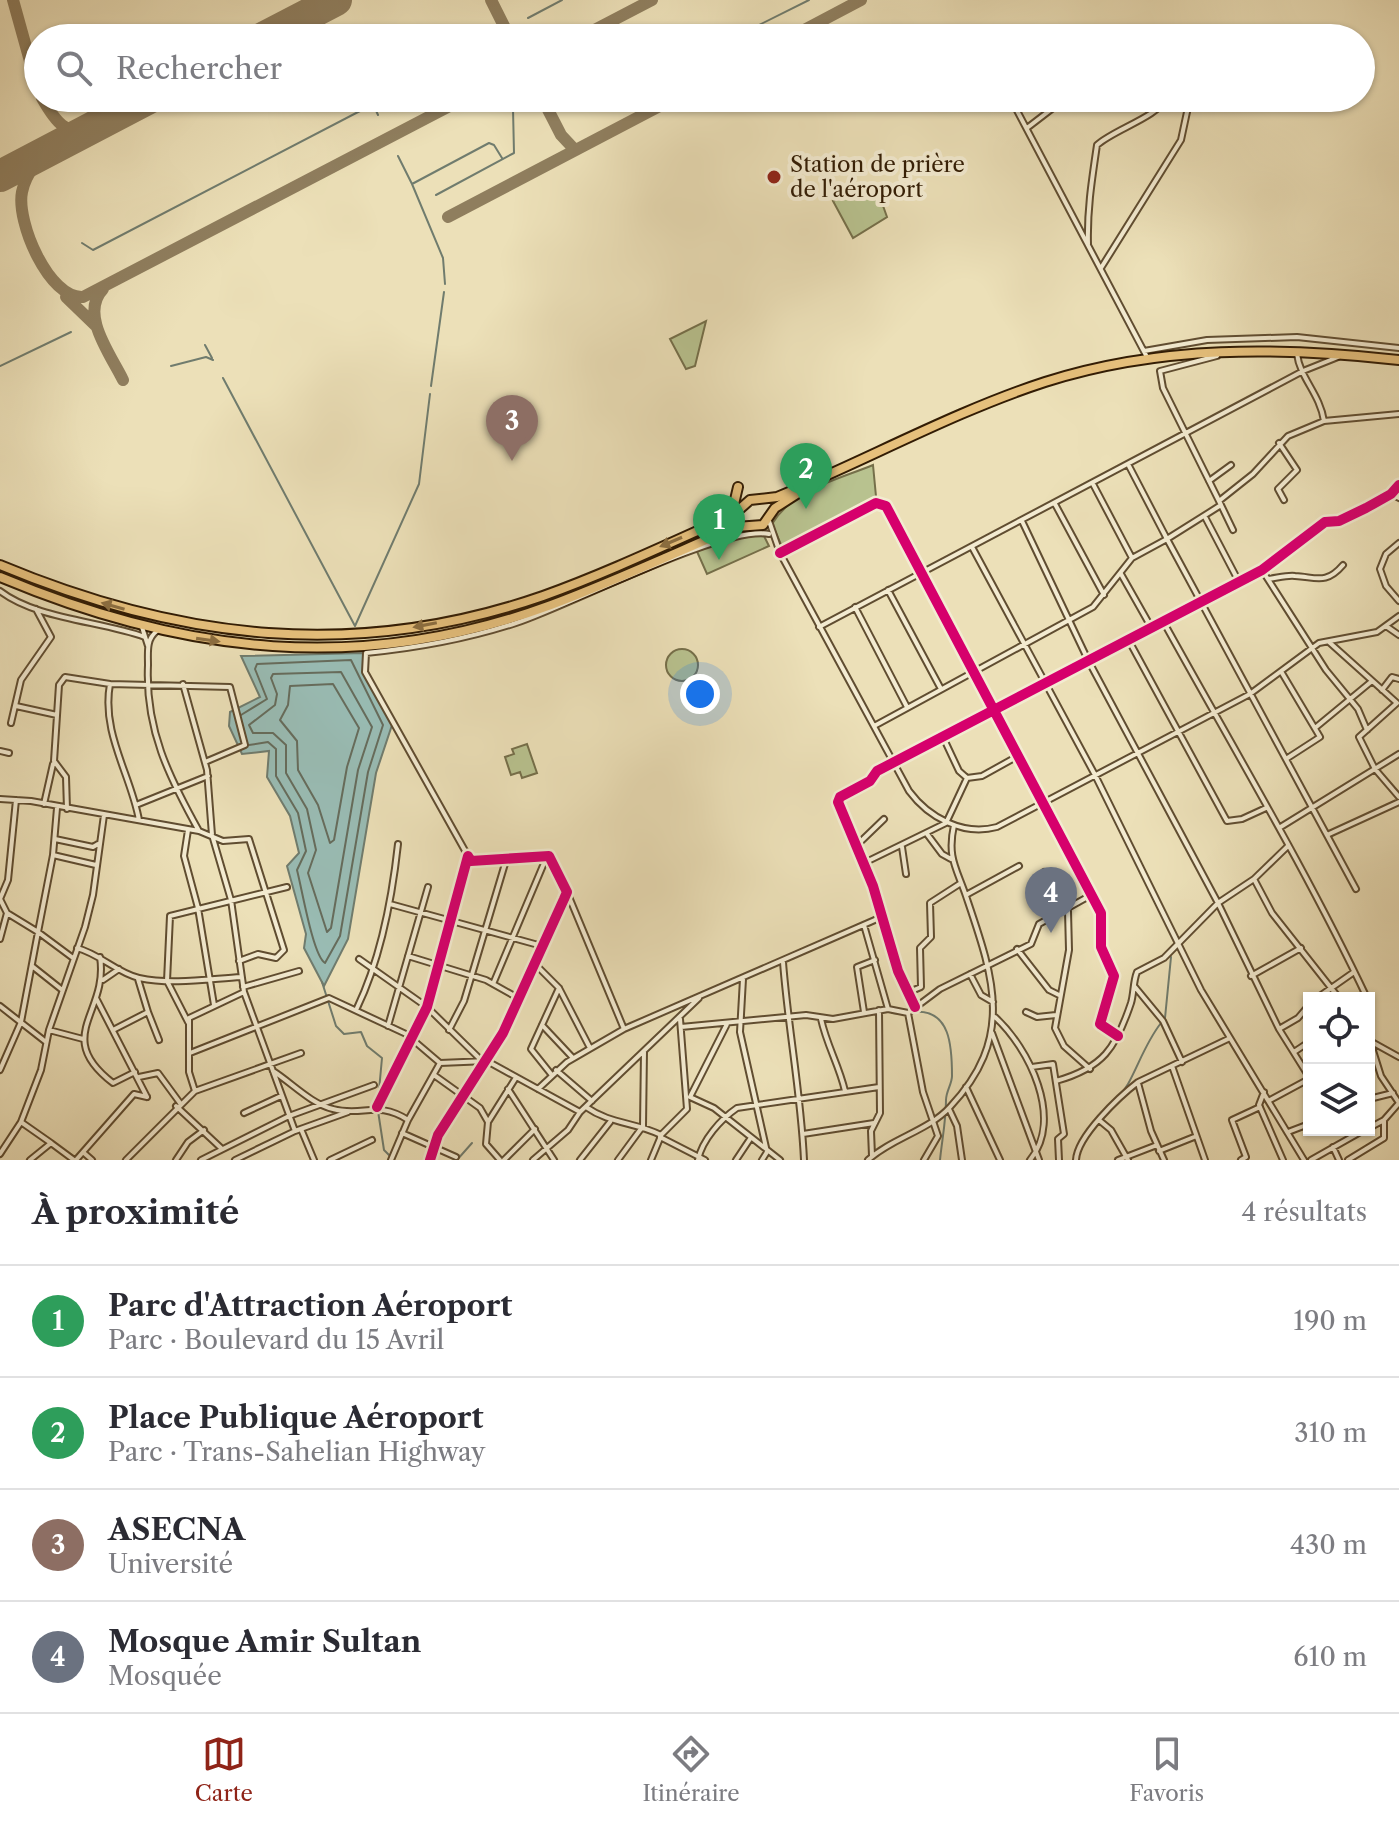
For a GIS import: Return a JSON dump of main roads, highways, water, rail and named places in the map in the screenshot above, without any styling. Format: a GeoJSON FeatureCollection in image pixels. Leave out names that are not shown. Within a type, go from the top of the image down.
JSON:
{"type":"FeatureCollection","features":[{"type":"Feature","properties":{"kind":"highway"},"geometry":{"type":"LineString","coordinates":[[0,565],[87,599],[162,619],[221,630],[330,636],[414,628],[508,606],[557,590],[720,521],[742,510],[750,500],[763,500],[825,477],[1023,389],[1072,374],[1146,355],[1244,350],[1296,350],[1399,360]]}},
{"type":"Feature","properties":{"kind":"highway"},"geometry":{"type":"LineString","coordinates":[[0,577],[84,610],[157,631],[275,647],[331,647],[415,640],[551,605],[736,527],[753,526],[825,477]]}},
{"type":"Feature","properties":{"kind":"highway"},"geometry":{"type":"LineString","coordinates":[[720,521],[734,504],[738,487]]}},
{"type":"Feature","properties":{"kind":"highway"},"geometry":{"type":"LineString","coordinates":[[763,500],[770,517]]}},
{"type":"Feature","properties":{"kind":"highway"},"geometry":{"type":"LineString","coordinates":[[742,510],[753,526]]}},
{"type":"Feature","properties":{"kind":"water"},"geometry":{"type":"Polygon","coordinates":[[[364,653],[363,671],[392,725],[376,773],[348,939],[324,986],[304,948],[306,934],[287,866],[299,853],[290,816],[267,777],[269,751],[242,754],[229,726],[230,712],[260,697],[241,656],[364,653]]]}},
{"type":"Feature","properties":{"kind":"waterway"},"geometry":{"type":"LineString","coordinates":[[528,18],[562,0]]}},
{"type":"Feature","properties":{"kind":"waterway"},"geometry":{"type":"LineString","coordinates":[[761,24],[809,0]]}},
{"type":"Feature","properties":{"kind":"waterway"},"geometry":{"type":"LineString","coordinates":[[82,243],[93,250],[358,112]]}},
{"type":"Feature","properties":{"kind":"waterway"},"geometry":{"type":"LineString","coordinates":[[436,195],[514,153],[513,112]]}},
{"type":"Feature","properties":{"kind":"waterway"},"geometry":{"type":"LineString","coordinates":[[445,284],[443,258],[412,184],[489,143],[494,145],[502,158]]}},
{"type":"Feature","properties":{"kind":"waterway"},"geometry":{"type":"LineString","coordinates":[[398,156],[412,184]]}},
{"type":"Feature","properties":{"kind":"waterway"},"geometry":{"type":"LineString","coordinates":[[431,386],[444,292]]}},
{"type":"Feature","properties":{"kind":"waterway"},"geometry":{"type":"LineString","coordinates":[[0,366],[71,332]]}},
{"type":"Feature","properties":{"kind":"waterway"},"geometry":{"type":"LineString","coordinates":[[205,345],[212,358]]}},
{"type":"Feature","properties":{"kind":"waterway"},"geometry":{"type":"LineString","coordinates":[[171,366],[206,357],[213,360]]}},
{"type":"Feature","properties":{"kind":"waterway"},"geometry":{"type":"LineString","coordinates":[[223,378],[355,626],[419,484],[430,394]]}},
{"type":"Feature","properties":{"kind":"waterway"},"geometry":{"type":"LineString","coordinates":[[1165,1018],[1171,957]]}},
{"type":"Feature","properties":{"kind":"waterway"},"geometry":{"type":"LineString","coordinates":[[322,982],[336,1026],[344,1034],[361,1032],[367,1046],[382,1058],[378,1101]]}},
{"type":"Feature","properties":{"kind":"waterway"},"geometry":{"type":"LineString","coordinates":[[913,1012],[935,1016],[942,1023],[950,1042],[952,1076],[946,1097],[940,1160]]}},
{"type":"Feature","properties":{"kind":"waterway"},"geometry":{"type":"LineString","coordinates":[[892,1013],[903,1014]]}},
{"type":"Feature","properties":{"kind":"waterway"},"geometry":{"type":"LineString","coordinates":[[1074,1160],[1082,1138],[1128,1084],[1161,1023]]}},
{"type":"Feature","properties":{"kind":"waterway"},"geometry":{"type":"LineString","coordinates":[[378,1111],[384,1150],[391,1157]]}},
{"type":"Feature","properties":{"kind":"waterway"},"geometry":{"type":"LineString","coordinates":[[457,1160],[472,1143]]}},
{"type":"Feature","properties":{"kind":"place","name":"Station de prière de l'aéroport"},"geometry":{"type":"Point","coordinates":[774,177]}},
{"type":"Feature","properties":{"kind":"place","name":"ASECNA"},"geometry":{"type":"Point","coordinates":[512,461]}},
{"type":"Feature","properties":{"kind":"place","name":"Place Publique Aéroport"},"geometry":{"type":"Point","coordinates":[806,509]}},
{"type":"Feature","properties":{"kind":"place","name":"Parc d'Attraction Aéroport"},"geometry":{"type":"Point","coordinates":[719,560]}},
{"type":"Feature","properties":{"kind":"place","name":"Mosque Amir Sultan"},"geometry":{"type":"Point","coordinates":[1051,933]}}]}
